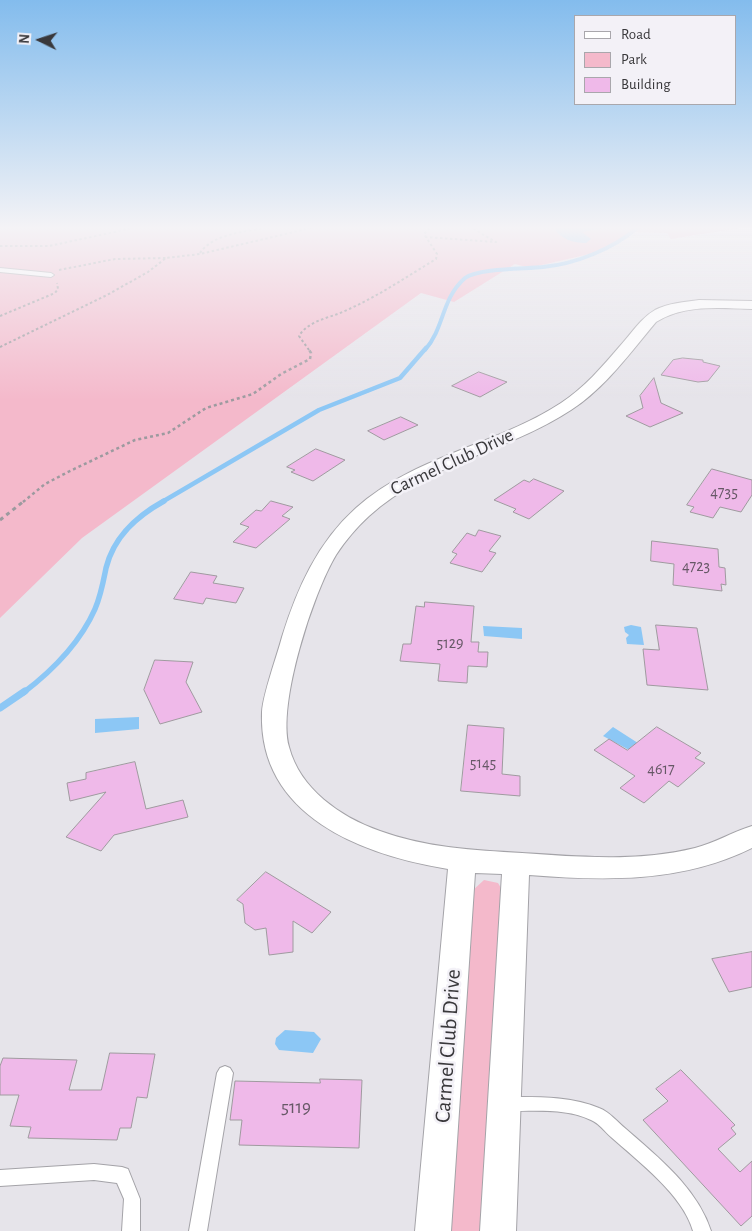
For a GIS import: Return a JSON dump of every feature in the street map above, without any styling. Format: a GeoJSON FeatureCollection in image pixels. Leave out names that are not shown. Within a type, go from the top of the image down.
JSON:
{"type":"FeatureCollection","features":[{"type":"Feature","properties":{"kind":"street","name":"Carmel Club Drive"},"geometry":{"type":"LineString","coordinates":[[752,305],[684,307],[661,312],[654,316],[596,383],[566,406],[528,426],[398,485],[375,501],[355,518],[337,538],[318,571],[303,605],[274,710],[275,748],[284,772],[294,787],[313,806],[337,823],[361,834],[397,846],[462,861],[567,867],[658,866],[710,854],[752,836]]}},
{"type":"Feature","properties":{"kind":"street","name":"Carmel Club Drive"},"geometry":{"type":"LineString","coordinates":[[433,1231],[462,861]]}},
{"type":"Feature","properties":{"kind":"street"},"geometry":{"type":"LineString","coordinates":[[498,1231],[516,864]]}},
{"type":"Feature","properties":{"kind":"lane"},"geometry":{"type":"LineString","coordinates":[[198,1231],[225,1073]]}},
{"type":"Feature","properties":{"kind":"lane"},"geometry":{"type":"LineString","coordinates":[[504,1104],[548,1104],[597,1114],[650,1160],[686,1199],[701,1224],[702,1231]]}},
{"type":"Feature","properties":{"kind":"lane"},"geometry":{"type":"LineString","coordinates":[[0,1178],[94,1172],[122,1175],[132,1199],[130,1231]]}},
{"type":"Feature","properties":{"kind":"path"},"geometry":{"type":"LineString","coordinates":[[0,316],[55,293],[58,290],[58,285]]}},
{"type":"Feature","properties":{"kind":"path"},"geometry":{"type":"LineString","coordinates":[[0,347],[124,285]]}},
{"type":"Feature","properties":{"kind":"path"},"geometry":{"type":"LineString","coordinates":[[0,520],[45,484],[70,471],[135,440],[168,433],[196,413],[253,394],[281,374],[302,365],[310,359],[310,353],[299,336],[302,330],[315,322],[358,306],[390,285]]}},
{"type":"Feature","properties":{"kind":"green space"},"geometry":{"type":"Polygon","coordinates":[[[0,285],[481,285],[454,302],[421,293],[82,538],[0,618],[0,285]]]}},
{"type":"Feature","properties":{"kind":"green space"},"geometry":{"type":"Polygon","coordinates":[[[484,880],[498,883],[507,898],[488,1231],[450,1231],[472,891],[484,880]]]}},
{"type":"Feature","properties":{"kind":"water"},"geometry":{"type":"Polygon","coordinates":[[[631,625],[641,627],[644,645],[627,644],[626,638],[629,635],[625,632],[624,627],[631,625]]]}},
{"type":"Feature","properties":{"kind":"water"},"geometry":{"type":"Polygon","coordinates":[[[483,626],[522,628],[522,639],[484,636],[483,626]]]}},
{"type":"Feature","properties":{"kind":"water"},"geometry":{"type":"Polygon","coordinates":[[[139,717],[139,729],[95,733],[95,719],[139,717]]]}},
{"type":"Feature","properties":{"kind":"water"},"geometry":{"type":"Polygon","coordinates":[[[613,727],[641,745],[633,752],[603,736],[613,727]]]}},
{"type":"Feature","properties":{"kind":"water"},"geometry":{"type":"Polygon","coordinates":[[[285,1030],[314,1032],[321,1039],[313,1053],[279,1050],[275,1044],[276,1038],[285,1030]]]}},
{"type":"Feature","properties":{"kind":"building"},"geometry":{"type":"Polygon","coordinates":[[[683,358],[703,360],[703,362],[720,366],[708,381],[698,382],[661,375],[673,360],[683,358]]]}},
{"type":"Feature","properties":{"kind":"building"},"geometry":{"type":"Polygon","coordinates":[[[479,372],[507,382],[480,397],[452,386],[479,372]]]}},
{"type":"Feature","properties":{"kind":"building"},"geometry":{"type":"Polygon","coordinates":[[[654,378],[661,403],[683,413],[650,427],[626,416],[643,408],[640,396],[654,378]]]}},
{"type":"Feature","properties":{"kind":"building"},"geometry":{"type":"Polygon","coordinates":[[[401,417],[418,425],[384,440],[368,431],[401,417]]]}},
{"type":"Feature","properties":{"kind":"building"},"geometry":{"type":"Polygon","coordinates":[[[316,449],[345,460],[313,481],[291,472],[295,470],[287,467],[316,449]]]}},
{"type":"Feature","properties":{"kind":"building"},"geometry":{"type":"Polygon","coordinates":[[[712,469],[752,480],[752,495],[741,512],[720,507],[713,518],[690,512],[694,507],[687,505],[712,469]]]}},
{"type":"Feature","properties":{"kind":"building"},"geometry":{"type":"Polygon","coordinates":[[[534,479],[564,491],[529,519],[513,512],[516,509],[494,500],[524,480],[529,482],[534,479]]]}},
{"type":"Feature","properties":{"kind":"building"},"geometry":{"type":"Polygon","coordinates":[[[271,501],[293,507],[282,516],[290,519],[256,548],[233,542],[249,527],[240,524],[256,510],[261,511],[271,501]]]}},
{"type":"Feature","properties":{"kind":"building"},"geometry":{"type":"Polygon","coordinates":[[[479,530],[501,536],[489,551],[496,553],[482,572],[450,563],[457,554],[452,552],[467,533],[475,536],[479,530]]]}},
{"type":"Feature","properties":{"kind":"building"},"geometry":{"type":"Polygon","coordinates":[[[652,541],[718,549],[719,567],[725,568],[726,585],[721,584],[722,591],[673,585],[674,564],[651,561],[652,541]]]}},
{"type":"Feature","properties":{"kind":"building"},"geometry":{"type":"Polygon","coordinates":[[[191,572],[217,576],[213,583],[244,588],[236,603],[206,598],[203,604],[174,599],[191,572]]]}},
{"type":"Feature","properties":{"kind":"building"},"geometry":{"type":"Polygon","coordinates":[[[425,602],[474,606],[471,642],[479,642],[478,652],[488,652],[487,667],[468,666],[467,683],[438,681],[440,664],[400,661],[403,644],[411,644],[416,606],[424,607],[425,602]]]}},
{"type":"Feature","properties":{"kind":"building"},"geometry":{"type":"Polygon","coordinates":[[[656,625],[697,628],[708,690],[647,685],[643,649],[659,650],[656,625]]]}},
{"type":"Feature","properties":{"kind":"building"},"geometry":{"type":"Polygon","coordinates":[[[155,660],[193,662],[186,682],[202,712],[160,724],[144,690],[155,660]]]}},
{"type":"Feature","properties":{"kind":"building"},"geometry":{"type":"Polygon","coordinates":[[[468,725],[504,728],[502,774],[520,776],[520,796],[461,791],[468,725]]]}},
{"type":"Feature","properties":{"kind":"building"},"geometry":{"type":"Polygon","coordinates":[[[657,727],[701,753],[695,758],[705,763],[678,787],[669,781],[644,803],[620,788],[635,776],[594,750],[609,739],[627,750],[657,727]]]}},
{"type":"Feature","properties":{"kind":"building"},"geometry":{"type":"Polygon","coordinates":[[[135,762],[146,809],[183,800],[188,817],[114,835],[101,851],[66,837],[106,792],[70,801],[67,783],[86,779],[86,773],[135,762]]]}},
{"type":"Feature","properties":{"kind":"building"},"geometry":{"type":"Polygon","coordinates":[[[266,872],[331,912],[312,933],[293,921],[293,952],[269,955],[266,928],[255,930],[245,923],[243,904],[237,900],[266,872]]]}},
{"type":"Feature","properties":{"kind":"building"},"geometry":{"type":"Polygon","coordinates":[[[752,952],[752,987],[729,992],[712,959],[752,952]]]}},
{"type":"Feature","properties":{"kind":"building"},"geometry":{"type":"Polygon","coordinates":[[[110,1053],[155,1054],[147,1098],[137,1097],[131,1128],[120,1128],[117,1140],[28,1138],[31,1127],[10,1126],[19,1095],[0,1095],[0,1066],[3,1058],[77,1060],[69,1090],[101,1090],[110,1053]]]}},
{"type":"Feature","properties":{"kind":"building"},"geometry":{"type":"Polygon","coordinates":[[[681,1070],[735,1125],[731,1128],[736,1134],[718,1149],[740,1172],[752,1161],[752,1216],[741,1226],[643,1120],[668,1101],[656,1089],[681,1070]]]}},
{"type":"Feature","properties":{"kind":"building"},"geometry":{"type":"Polygon","coordinates":[[[320,1079],[362,1080],[359,1148],[239,1145],[242,1120],[230,1120],[235,1081],[320,1083],[320,1079]]]}},
{"type":"Feature","properties":{"kind":"waterway"},"geometry":{"type":"LineString","coordinates":[[425,350],[436,332],[451,295],[458,285]]}},
{"type":"Feature","properties":{"kind":"waterway"},"geometry":{"type":"LineString","coordinates":[[162,502],[319,410],[400,378],[426,348]]}},
{"type":"Feature","properties":{"kind":"waterway"},"geometry":{"type":"LineString","coordinates":[[23,693],[55,666],[82,633],[95,609],[106,568],[121,537],[136,520],[164,501]]}},
{"type":"Feature","properties":{"kind":"waterway"},"geometry":{"type":"LineString","coordinates":[[0,708],[25,691]]}}]}
